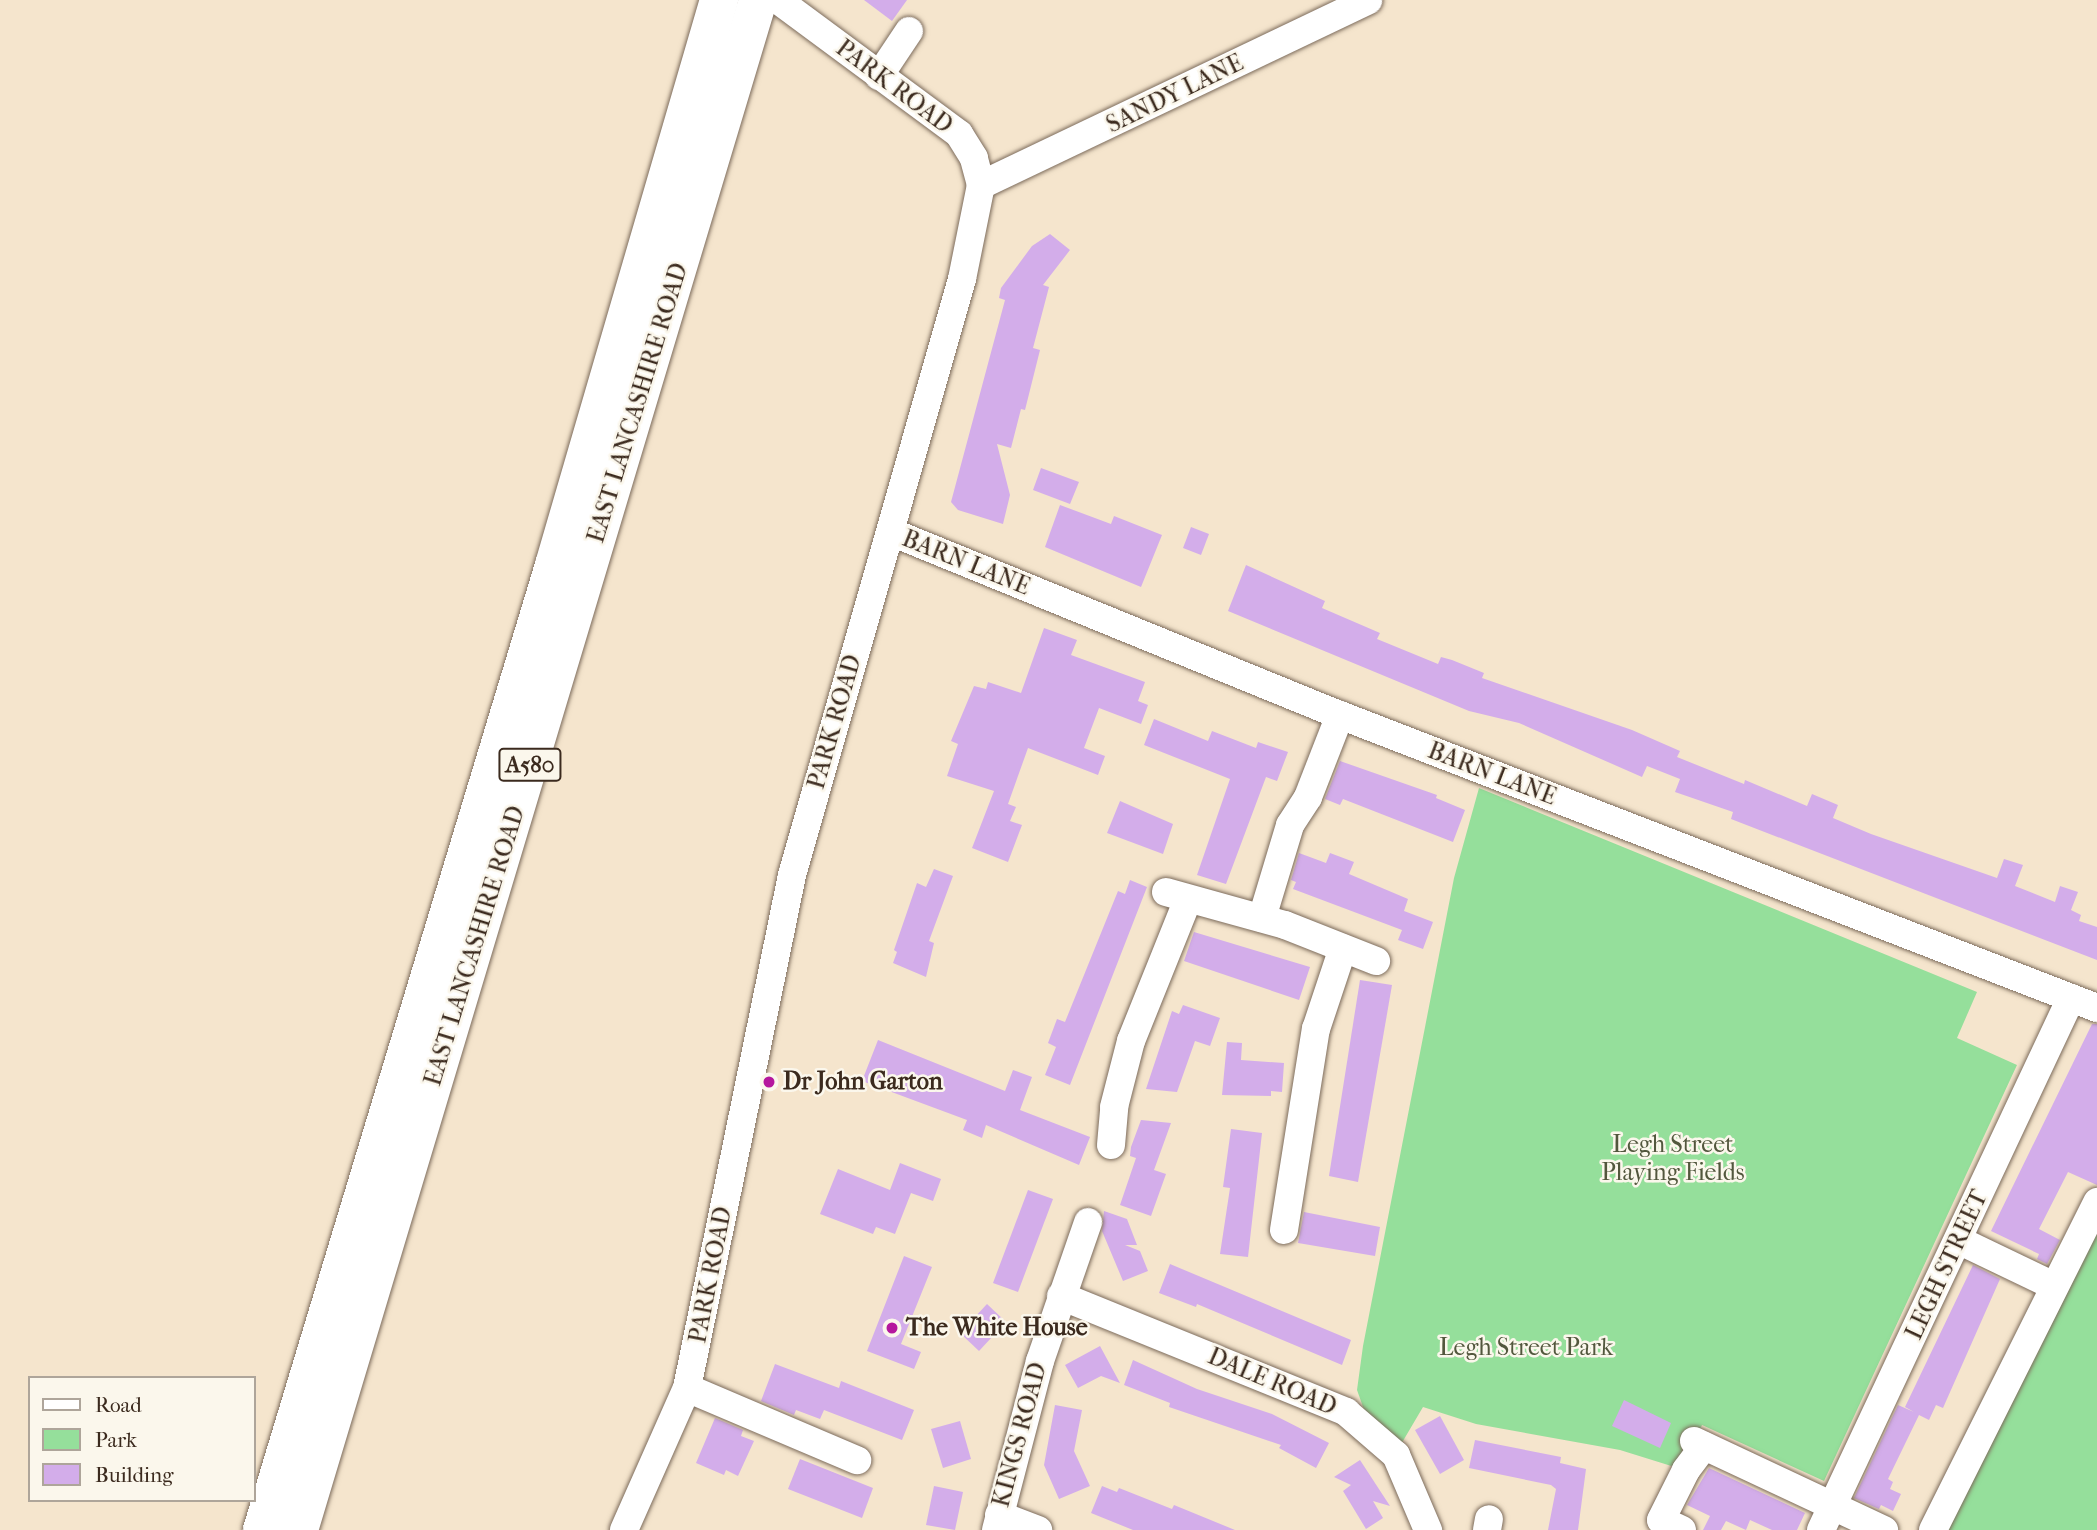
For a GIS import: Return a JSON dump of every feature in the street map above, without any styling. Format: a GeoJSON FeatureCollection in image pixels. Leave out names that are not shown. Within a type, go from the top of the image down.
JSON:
{"type":"FeatureCollection","features":[{"type":"Feature","properties":{"kind":"highway","name":"EAST LANCASHIRE ROAD"},"geometry":{"type":"LineString","coordinates":[[262,1530],[554,565],[719,0]]}},
{"type":"Feature","properties":{"kind":"highway","name":"EAST LANCASHIRE ROAD"},"geometry":{"type":"LineString","coordinates":[[299,1530],[758,0]]}},
{"type":"Feature","properties":{"kind":"street","name":"PARK ROAD"},"geometry":{"type":"LineString","coordinates":[[624,1530],[687,1388],[792,875],[976,224],[981,185],[974,158],[959,134],[778,0]]}},
{"type":"Feature","properties":{"kind":"street","name":"SANDY LANE"},"geometry":{"type":"LineString","coordinates":[[981,185],[1367,0]]}},
{"type":"Feature","properties":{"kind":"street"},"geometry":{"type":"LineString","coordinates":[[879,76],[909,31]]}},
{"type":"Feature","properties":{"kind":"street","name":"BARN LANE"},"geometry":{"type":"LineString","coordinates":[[891,532],[1340,715],[2097,1008]]}},
{"type":"Feature","properties":{"kind":"street"},"geometry":{"type":"LineString","coordinates":[[1262,918],[1290,825],[1313,786],[1340,715]]}},
{"type":"Feature","properties":{"kind":"street"},"geometry":{"type":"LineString","coordinates":[[1111,1145],[1102,1106],[1131,1041],[1177,895],[1262,918],[1377,961]]}},
{"type":"Feature","properties":{"kind":"street"},"geometry":{"type":"LineString","coordinates":[[1284,1230],[1301,1197],[1316,1029],[1343,948]]}},
{"type":"Feature","properties":{"kind":"street","name":"LEGH STREET"},"geometry":{"type":"LineString","coordinates":[[1827,1518],[2071,998]]}},
{"type":"Feature","properties":{"kind":"street"},"geometry":{"type":"LineString","coordinates":[[1933,1530],[2097,1202]]}},
{"type":"Feature","properties":{"kind":"street","name":"KINGS ROAD"},"geometry":{"type":"LineString","coordinates":[[997,1522],[1021,1423],[1061,1296],[1088,1222]]}},
{"type":"Feature","properties":{"kind":"street"},"geometry":{"type":"LineString","coordinates":[[1958,1240],[2054,1286]]}},
{"type":"Feature","properties":{"kind":"street","name":"DALE ROAD"},"geometry":{"type":"LineString","coordinates":[[1061,1296],[1346,1412],[1396,1455],[1428,1530]]}},
{"type":"Feature","properties":{"kind":"street"},"geometry":{"type":"LineString","coordinates":[[687,1388],[857,1460]]}},
{"type":"Feature","properties":{"kind":"street"},"geometry":{"type":"LineString","coordinates":[[1682,1530],[1661,1520],[1700,1443],[1827,1518],[1884,1530]]}},
{"type":"Feature","properties":{"kind":"street"},"geometry":{"type":"LineString","coordinates":[[997,1522],[1038,1530]]}},
{"type":"Feature","properties":{"kind":"green space","name":"Legh Street Playing Fields"},"geometry":{"type":"Polygon","coordinates":[[[1479,788],[1977,992],[1957,1038],[2017,1065],[1824,1481],[1702,1425],[1681,1469],[1620,1450],[1476,1424],[1423,1407],[1400,1446],[1368,1421],[1357,1390],[1363,1346],[1454,878],[1479,788]]]}},
{"type":"Feature","properties":{"kind":"green space"},"geometry":{"type":"Polygon","coordinates":[[[2097,1214],[2097,1530],[1946,1530],[2097,1214]]]}},
{"type":"Feature","properties":{"kind":"building"},"geometry":{"type":"Polygon","coordinates":[[[864,0],[907,0],[892,21],[864,0]]]}},
{"type":"Feature","properties":{"kind":"building"},"geometry":{"type":"Polygon","coordinates":[[[1050,234],[1070,250],[1043,285],[1049,287],[1033,348],[1040,350],[1025,410],[1021,409],[1011,448],[997,444],[1010,495],[1003,524],[958,510],[951,502],[1005,300],[999,298],[1001,288],[1032,246],[1050,234]]]}},
{"type":"Feature","properties":{"kind":"building"},"geometry":{"type":"Polygon","coordinates":[[[1041,468],[1079,482],[1070,504],[1033,490],[1041,468]]]}},
{"type":"Feature","properties":{"kind":"building"},"geometry":{"type":"Polygon","coordinates":[[[1060,505],[1111,524],[1114,516],[1162,535],[1141,587],[1045,547],[1060,505]]]}},
{"type":"Feature","properties":{"kind":"building"},"geometry":{"type":"Polygon","coordinates":[[[1191,527],[1209,534],[1201,555],[1183,548],[1191,527]]]}},
{"type":"Feature","properties":{"kind":"building"},"geometry":{"type":"Polygon","coordinates":[[[1246,565],[1325,601],[1322,608],[1380,633],[1377,639],[1438,664],[1441,657],[1452,660],[1484,673],[1482,678],[1632,730],[1680,751],[1677,757],[1744,784],[1745,780],[1807,806],[1812,794],[1838,805],[1833,818],[1871,834],[1997,878],[2004,859],[2023,865],[2015,886],[2055,902],[2060,886],[2078,892],[2071,910],[2081,915],[2079,921],[2097,927],[2097,960],[1731,819],[1733,812],[1675,792],[1680,779],[1647,766],[1642,777],[1519,723],[1469,711],[1228,611],[1246,565]]]}},
{"type":"Feature","properties":{"kind":"building"},"geometry":{"type":"Polygon","coordinates":[[[1044,628],[1077,640],[1071,655],[1145,682],[1138,701],[1148,705],[1141,724],[1099,708],[1084,748],[1105,756],[1098,775],[1028,748],[1008,804],[1016,807],[1010,821],[1022,825],[1008,862],[972,848],[994,791],[947,776],[958,744],[951,741],[974,686],[986,689],[988,682],[1021,693],[1044,628]]]}},
{"type":"Feature","properties":{"kind":"building"},"geometry":{"type":"Polygon","coordinates":[[[1154,719],[1208,741],[1212,731],[1256,748],[1258,742],[1288,752],[1277,781],[1266,777],[1226,884],[1197,875],[1230,779],[1144,745],[1154,719]]]}},
{"type":"Feature","properties":{"kind":"building"},"geometry":{"type":"Polygon","coordinates":[[[1340,761],[1437,795],[1436,798],[1465,810],[1453,842],[1343,799],[1340,805],[1325,799],[1340,761]]]}},
{"type":"Feature","properties":{"kind":"building"},"geometry":{"type":"Polygon","coordinates":[[[1120,801],[1173,824],[1163,854],[1107,833],[1120,801]]]}},
{"type":"Feature","properties":{"kind":"building"},"geometry":{"type":"Polygon","coordinates":[[[1299,853],[1326,863],[1330,853],[1354,862],[1349,874],[1408,899],[1404,911],[1433,922],[1423,949],[1398,940],[1402,930],[1293,889],[1296,882],[1291,880],[1299,853]]]}},
{"type":"Feature","properties":{"kind":"building"},"geometry":{"type":"Polygon","coordinates":[[[934,869],[953,876],[929,941],[934,943],[926,977],[893,963],[897,952],[894,950],[917,883],[926,887],[934,869]]]}},
{"type":"Feature","properties":{"kind":"building"},"geometry":{"type":"Polygon","coordinates":[[[1130,880],[1147,887],[1070,1085],[1045,1075],[1056,1047],[1048,1043],[1057,1019],[1065,1022],[1118,891],[1125,894],[1130,880]]]}},
{"type":"Feature","properties":{"kind":"building"},"geometry":{"type":"Polygon","coordinates":[[[1194,932],[1310,967],[1299,1000],[1184,961],[1194,932]]]}},
{"type":"Feature","properties":{"kind":"building"},"geometry":{"type":"Polygon","coordinates":[[[1360,980],[1392,985],[1358,1182],[1329,1176],[1360,980]]]}},
{"type":"Feature","properties":{"kind":"building"},"geometry":{"type":"Polygon","coordinates":[[[1183,1005],[1220,1018],[1210,1046],[1195,1041],[1177,1092],[1146,1089],[1172,1011],[1179,1014],[1183,1005]]]}},
{"type":"Feature","properties":{"kind":"building"},"geometry":{"type":"Polygon","coordinates":[[[2092,1024],[2097,1024],[2097,1185],[2068,1172],[2039,1229],[2060,1240],[2047,1264],[2037,1259],[2039,1254],[1991,1231],[2092,1024]]]}},
{"type":"Feature","properties":{"kind":"building"},"geometry":{"type":"Polygon","coordinates":[[[878,1040],[1005,1091],[1013,1070],[1032,1077],[1020,1110],[1090,1137],[1079,1165],[986,1125],[982,1138],[963,1130],[967,1120],[862,1081],[878,1040]]]}},
{"type":"Feature","properties":{"kind":"building"},"geometry":{"type":"Polygon","coordinates":[[[1227,1042],[1242,1043],[1241,1060],[1284,1063],[1282,1092],[1271,1091],[1271,1096],[1222,1095],[1227,1042]]]}},
{"type":"Feature","properties":{"kind":"building"},"geometry":{"type":"Polygon","coordinates":[[[1141,1120],[1171,1123],[1154,1170],[1166,1174],[1151,1216],[1120,1205],[1136,1158],[1130,1156],[1131,1147],[1141,1120]]]}},
{"type":"Feature","properties":{"kind":"building"},"geometry":{"type":"Polygon","coordinates":[[[1231,1129],[1262,1133],[1248,1257],[1220,1254],[1230,1188],[1223,1187],[1231,1129]]]}},
{"type":"Feature","properties":{"kind":"building"},"geometry":{"type":"Polygon","coordinates":[[[900,1163],[941,1179],[933,1201],[911,1193],[895,1234],[876,1227],[873,1234],[820,1214],[838,1169],[890,1190],[900,1163]]]}},
{"type":"Feature","properties":{"kind":"building"},"geometry":{"type":"Polygon","coordinates":[[[1028,1190],[1053,1199],[1018,1292],[993,1283],[1028,1190]]]}},
{"type":"Feature","properties":{"kind":"building"},"geometry":{"type":"Polygon","coordinates":[[[1104,1211],[1127,1219],[1137,1245],[1125,1245],[1140,1251],[1148,1271],[1123,1281],[1102,1231],[1104,1211]]]}},
{"type":"Feature","properties":{"kind":"building"},"geometry":{"type":"Polygon","coordinates":[[[1304,1212],[1380,1227],[1375,1256],[1298,1243],[1304,1212]]]}},
{"type":"Feature","properties":{"kind":"building","name":"The White House"},"geometry":{"type":"Polygon","coordinates":[[[904,1256],[932,1267],[901,1344],[921,1352],[914,1369],[867,1351],[904,1256]]]}},
{"type":"Feature","properties":{"kind":"building"},"geometry":{"type":"Polygon","coordinates":[[[1170,1264],[1351,1340],[1342,1365],[1197,1304],[1196,1307],[1159,1293],[1170,1264]]]}},
{"type":"Feature","properties":{"kind":"building"},"geometry":{"type":"Polygon","coordinates":[[[1973,1265],[2000,1279],[1943,1408],[1936,1405],[1929,1420],[1919,1415],[1888,1479],[1893,1482],[1890,1489],[1901,1494],[1893,1511],[1881,1505],[1879,1509],[1854,1498],[1898,1405],[1914,1412],[1905,1407],[1973,1265]]]}},
{"type":"Feature","properties":{"kind":"building"},"geometry":{"type":"Polygon","coordinates":[[[987,1304],[1006,1322],[979,1351],[960,1333],[987,1304]]]}},
{"type":"Feature","properties":{"kind":"building"},"geometry":{"type":"Polygon","coordinates":[[[1100,1346],[1120,1383],[1101,1376],[1078,1388],[1065,1365],[1100,1346]]]}},
{"type":"Feature","properties":{"kind":"building"},"geometry":{"type":"Polygon","coordinates":[[[1133,1360],[1197,1389],[1272,1414],[1329,1443],[1316,1468],[1279,1448],[1281,1445],[1169,1407],[1170,1403],[1124,1385],[1133,1360]]]}},
{"type":"Feature","properties":{"kind":"building"},"geometry":{"type":"Polygon","coordinates":[[[775,1364],[839,1388],[841,1381],[914,1410],[902,1440],[824,1410],[820,1419],[796,1410],[794,1415],[761,1401],[775,1364]]]}},
{"type":"Feature","properties":{"kind":"building"},"geometry":{"type":"Polygon","coordinates":[[[1624,1400],[1671,1423],[1660,1448],[1612,1426],[1624,1400]]]}},
{"type":"Feature","properties":{"kind":"building"},"geometry":{"type":"Polygon","coordinates":[[[1055,1405],[1082,1410],[1074,1451],[1090,1486],[1059,1499],[1044,1465],[1055,1405]]]}},
{"type":"Feature","properties":{"kind":"building"},"geometry":{"type":"Polygon","coordinates":[[[1440,1416],[1464,1460],[1440,1474],[1415,1430],[1440,1416]]]}},
{"type":"Feature","properties":{"kind":"building"},"geometry":{"type":"Polygon","coordinates":[[[715,1418],[743,1430],[741,1436],[754,1441],[738,1476],[726,1470],[724,1475],[696,1463],[715,1418]]]}},
{"type":"Feature","properties":{"kind":"building"},"geometry":{"type":"Polygon","coordinates":[[[960,1421],[971,1459],[943,1468],[931,1429],[960,1421]]]}},
{"type":"Feature","properties":{"kind":"building"},"geometry":{"type":"Polygon","coordinates":[[[1475,1440],[1561,1457],[1560,1463],[1586,1469],[1578,1530],[1548,1530],[1556,1489],[1551,1485],[1469,1468],[1475,1440]]]}},
{"type":"Feature","properties":{"kind":"building"},"geometry":{"type":"Polygon","coordinates":[[[800,1459],[873,1488],[862,1518],[788,1489],[800,1459]]]}},
{"type":"Feature","properties":{"kind":"building"},"geometry":{"type":"Polygon","coordinates":[[[1360,1460],[1390,1506],[1373,1501],[1383,1518],[1366,1529],[1343,1491],[1351,1485],[1334,1477],[1360,1460]]]}},
{"type":"Feature","properties":{"kind":"building"},"geometry":{"type":"Polygon","coordinates":[[[1709,1468],[1805,1513],[1797,1530],[1772,1530],[1750,1520],[1746,1530],[1726,1521],[1721,1530],[1703,1530],[1710,1516],[1687,1505],[1709,1468]]]}},
{"type":"Feature","properties":{"kind":"building"},"geometry":{"type":"Polygon","coordinates":[[[934,1486],[963,1492],[955,1530],[926,1525],[934,1486]]]}},
{"type":"Feature","properties":{"kind":"building"},"geometry":{"type":"Polygon","coordinates":[[[1102,1486],[1117,1492],[1119,1488],[1172,1509],[1174,1505],[1235,1530],[1133,1530],[1091,1513],[1102,1486]]]}},
{"type":"Feature","properties":{"kind":"place","name":"Dr John Garton"},"geometry":{"type":"Point","coordinates":[769,1082]}},
{"type":"Feature","properties":{"kind":"place","name":"The White House"},"geometry":{"type":"Point","coordinates":[892,1328]}},
{"type":"Feature","properties":{"kind":"park label","name":"Legh Street Park"},"geometry":{"type":"Point","coordinates":[1526,1348]}}]}
